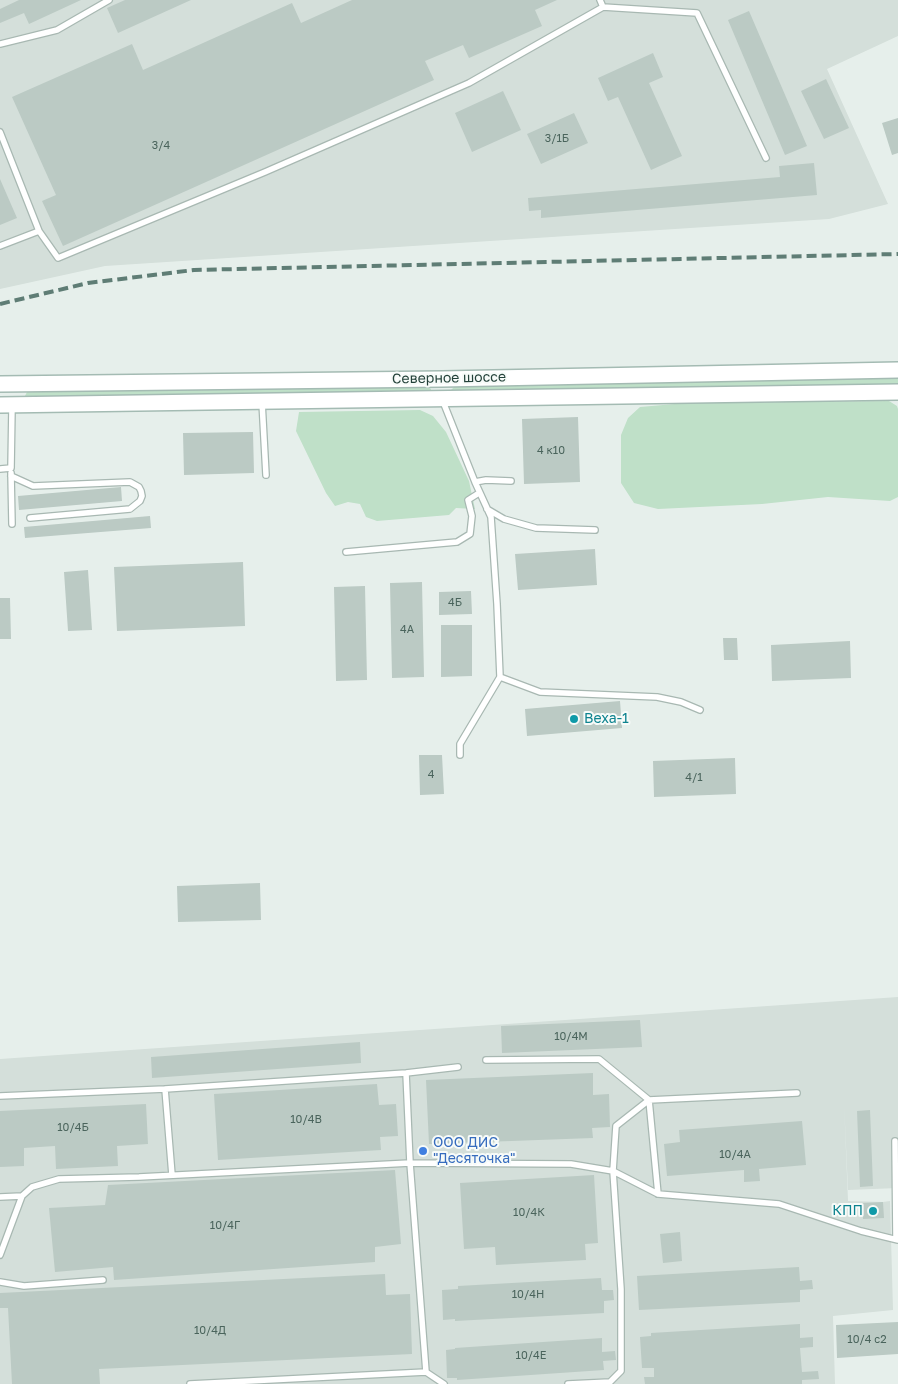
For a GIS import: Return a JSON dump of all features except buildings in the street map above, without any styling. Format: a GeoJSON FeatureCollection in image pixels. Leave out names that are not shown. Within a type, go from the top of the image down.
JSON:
{"type":"FeatureCollection","features":[{"type":"Feature","properties":{"kind":"main road","name":"Северное шоссе"},"geometry":{"type":"LineString","coordinates":[[6,384],[442,379],[898,370]]}},
{"type":"Feature","properties":{"kind":"main road"},"geometry":{"type":"LineString","coordinates":[[442,379],[442,399]]}},
{"type":"Feature","properties":{"kind":"main road"},"geometry":{"type":"LineString","coordinates":[[6,384],[6,405]]}},
{"type":"Feature","properties":{"kind":"main road","name":"Северное шоссе"},"geometry":{"type":"LineString","coordinates":[[6,405],[897,394]]}},
{"type":"Feature","properties":{"kind":"lane"},"geometry":{"type":"LineString","coordinates":[[0,44],[57,30],[109,0]]}},
{"type":"Feature","properties":{"kind":"lane"},"geometry":{"type":"LineString","coordinates":[[600,0],[603,6]]}},
{"type":"Feature","properties":{"kind":"lane"},"geometry":{"type":"LineString","coordinates":[[0,132],[39,231],[58,258],[265,172],[469,83],[603,6],[697,13],[766,158]]}},
{"type":"Feature","properties":{"kind":"lane"},"geometry":{"type":"LineString","coordinates":[[0,246],[39,231]]}},
{"type":"Feature","properties":{"kind":"lane"},"geometry":{"type":"LineString","coordinates":[[442,399],[491,517],[500,677],[460,744],[460,755]]}},
{"type":"Feature","properties":{"kind":"lane"},"geometry":{"type":"LineString","coordinates":[[262,402],[266,475]]}},
{"type":"Feature","properties":{"kind":"lane"},"geometry":{"type":"LineString","coordinates":[[6,405],[11,468],[12,524]]}},
{"type":"Feature","properties":{"kind":"lane"},"geometry":{"type":"LineString","coordinates":[[0,469],[11,468]]}},
{"type":"Feature","properties":{"kind":"lane"},"geometry":{"type":"LineString","coordinates":[[11,476],[33,486],[130,482],[139,487],[141,491],[140,501],[130,509],[30,518]]}},
{"type":"Feature","properties":{"kind":"lane"},"geometry":{"type":"LineString","coordinates":[[475,482],[486,480],[511,481]]}},
{"type":"Feature","properties":{"kind":"lane"},"geometry":{"type":"LineString","coordinates":[[346,552],[457,542],[470,534],[472,516],[468,500],[480,493]]}},
{"type":"Feature","properties":{"kind":"lane"},"geometry":{"type":"LineString","coordinates":[[487,509],[504,519],[536,528],[595,530]]}},
{"type":"Feature","properties":{"kind":"lane"},"geometry":{"type":"LineString","coordinates":[[500,677],[540,692],[657,697],[681,702],[700,710]]}},
{"type":"Feature","properties":{"kind":"lane"},"geometry":{"type":"LineString","coordinates":[[486,1060],[599,1059],[649,1100],[658,1194]]}},
{"type":"Feature","properties":{"kind":"lane"},"geometry":{"type":"LineString","coordinates":[[0,1096],[165,1089],[458,1067]]}},
{"type":"Feature","properties":{"kind":"lane"},"geometry":{"type":"LineString","coordinates":[[406,1072],[410,1163],[426,1372]]}},
{"type":"Feature","properties":{"kind":"lane"},"geometry":{"type":"LineString","coordinates":[[165,1089],[172,1175]]}},
{"type":"Feature","properties":{"kind":"lane"},"geometry":{"type":"LineString","coordinates":[[568,1384],[610,1382],[621,1372],[621,1289],[613,1172],[616,1126],[649,1100],[797,1093]]}},
{"type":"Feature","properties":{"kind":"lane"},"geometry":{"type":"LineString","coordinates":[[0,1255],[22,1196],[32,1187],[59,1179],[410,1163],[571,1164],[613,1172],[658,1194],[779,1204],[862,1231],[897,1240],[895,1141]]}},
{"type":"Feature","properties":{"kind":"lane"},"geometry":{"type":"LineString","coordinates":[[0,1197],[22,1196]]}},
{"type":"Feature","properties":{"kind":"lane"},"geometry":{"type":"LineString","coordinates":[[0,1282],[24,1286],[103,1280]]}},
{"type":"Feature","properties":{"kind":"lane"},"geometry":{"type":"LineString","coordinates":[[190,1384],[426,1372],[444,1384]]}},
{"type":"Feature","properties":{"kind":"shaded area"},"geometry":{"type":"Polygon","coordinates":[[[0,0],[898,0],[898,36],[827,69],[888,204],[829,219],[105,266],[0,289],[0,0]]]}},
{"type":"Feature","properties":{"kind":"shaded area","name":"ООО ДИС \"Десяточка\""},"geometry":{"type":"Polygon","coordinates":[[[898,997],[898,1188],[848,1190],[844,1102],[848,1201],[890,1201],[893,1310],[833,1316],[835,1384],[0,1384],[0,1059],[898,997]]]}},
{"type":"Feature","properties":{"kind":"green space"},"geometry":{"type":"Polygon","coordinates":[[[898,378],[898,385],[451,392],[454,387],[898,378]]]}},
{"type":"Feature","properties":{"kind":"green space"},"geometry":{"type":"Polygon","coordinates":[[[428,387],[431,389],[431,392],[27,398],[25,396],[30,391],[428,387]]]}},
{"type":"Feature","properties":{"kind":"green space"},"geometry":{"type":"Polygon","coordinates":[[[889,401],[897,406],[898,409],[898,497],[890,501],[828,497],[762,504],[658,509],[634,503],[621,483],[621,435],[628,418],[640,407],[686,403],[889,401]]]}},
{"type":"Feature","properties":{"kind":"green space"},"geometry":{"type":"Polygon","coordinates":[[[420,410],[433,416],[446,432],[469,481],[475,509],[456,508],[449,515],[377,521],[366,517],[360,504],[348,502],[335,506],[326,493],[296,431],[299,412],[420,410]]]}},
{"type":"Feature","properties":{"kind":"railway"},"geometry":{"type":"LineString","coordinates":[[0,304],[88,283],[194,270],[898,254]]}},
{"type":"Feature","properties":{"kind":"place","name":"Веха-1"},"geometry":{"type":"Point","coordinates":[574,719]}},
{"type":"Feature","properties":{"kind":"place","name":"ООО ДИС \"Десяточка\""},"geometry":{"type":"Point","coordinates":[423,1151]}},
{"type":"Feature","properties":{"kind":"place","name":"КПП"},"geometry":{"type":"Point","coordinates":[873,1211]}}]}
